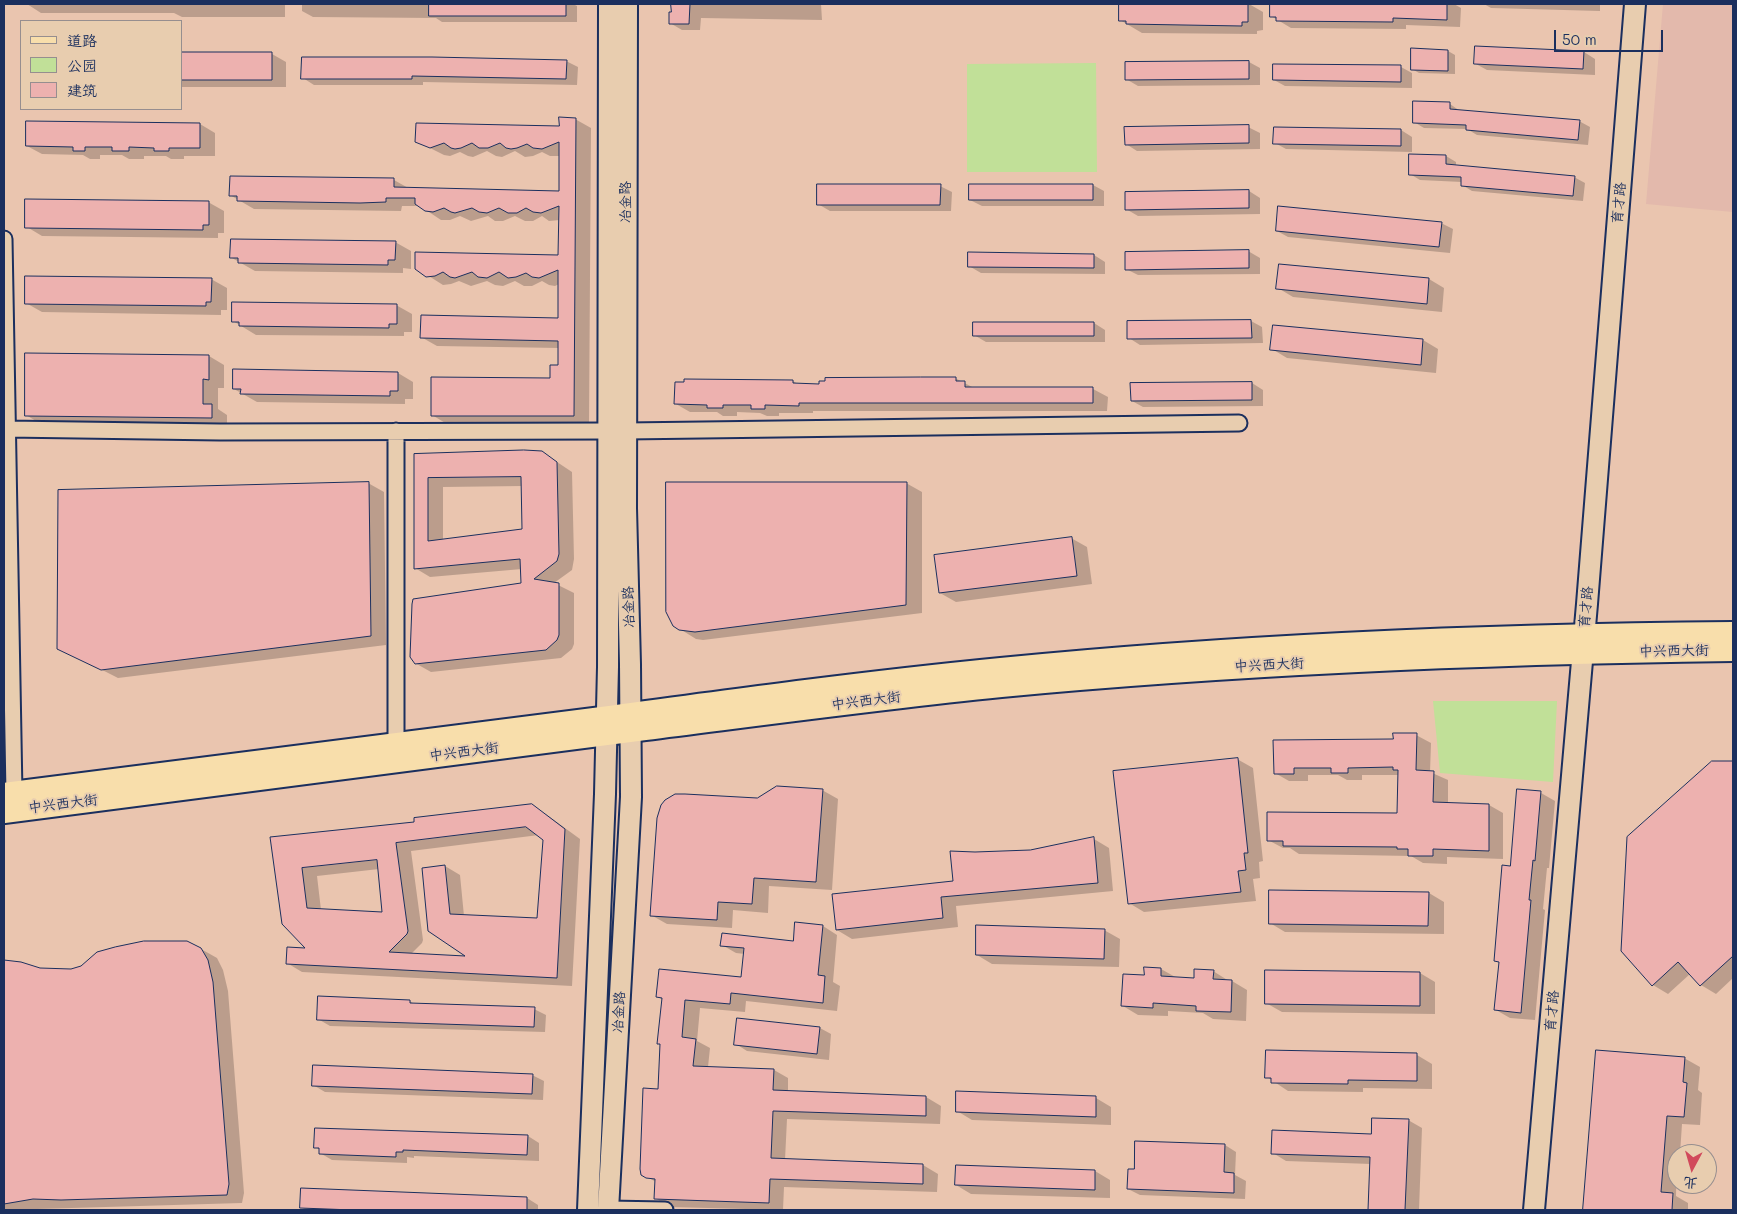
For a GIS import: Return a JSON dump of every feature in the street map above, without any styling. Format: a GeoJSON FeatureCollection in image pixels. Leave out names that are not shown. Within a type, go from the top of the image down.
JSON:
{"type":"FeatureCollection","features":[{"type":"Feature","properties":{"kind":"main road","name":"中兴西大街"},"geometry":{"type":"LineString","coordinates":[[7,800],[630,722],[786,710],[1093,678],[1733,633]]}},
{"type":"Feature","properties":{"kind":"main road","name":"中兴西大街"},"geometry":{"type":"LineString","coordinates":[[1583,643],[1733,650]]}},
{"type":"Feature","properties":{"kind":"main road","name":"中兴西大街"},"geometry":{"type":"LineString","coordinates":[[7,800],[396,744],[606,726]]}},
{"type":"Feature","properties":{"kind":"street","name":"冶金路"},"geometry":{"type":"LineString","coordinates":[[608,4],[617,431],[626,508],[631,797],[608,1209]]}},
{"type":"Feature","properties":{"kind":"street","name":"冶金路"},"geometry":{"type":"LineString","coordinates":[[588,1210],[617,431],[626,4]]}},
{"type":"Feature","properties":{"kind":"street","name":"育才路"},"geometry":{"type":"LineString","coordinates":[[1534,1210],[1583,643],[1635,4]]}},
{"type":"Feature","properties":{"kind":"street"},"geometry":{"type":"LineString","coordinates":[[4,239],[7,429],[7,800]]}},
{"type":"Feature","properties":{"kind":"street"},"geometry":{"type":"LineString","coordinates":[[7,429],[220,432],[617,431],[1239,423]]}},
{"type":"Feature","properties":{"kind":"street"},"geometry":{"type":"LineString","coordinates":[[396,431],[396,744]]}},
{"type":"Feature","properties":{"kind":"street"},"geometry":{"type":"LineString","coordinates":[[608,1209],[665,1210]]}},
{"type":"Feature","properties":{"kind":"shaded area"},"geometry":{"type":"Polygon","coordinates":[[[1663,4],[1733,4],[1733,212],[1646,204],[1663,4]]]}},
{"type":"Feature","properties":{"kind":"green space"},"geometry":{"type":"Polygon","coordinates":[[[1096,63],[1097,172],[967,172],[967,64],[1096,63]]]}},
{"type":"Feature","properties":{"kind":"green space"},"geometry":{"type":"Polygon","coordinates":[[[1433,701],[1557,701],[1553,782],[1440,773],[1433,701]]]}},
{"type":"Feature","properties":{"kind":"building"},"geometry":{"type":"Polygon","coordinates":[[[429,4],[566,4],[566,16],[429,16],[429,4]]]}},
{"type":"Feature","properties":{"kind":"building"},"geometry":{"type":"Polygon","coordinates":[[[671,4],[690,4],[689,24],[669,24],[671,4]]]}},
{"type":"Feature","properties":{"kind":"building"},"geometry":{"type":"Polygon","coordinates":[[[1119,4],[1248,4],[1248,22],[1242,22],[1242,26],[1126,24],[1126,21],[1119,21],[1119,4]]]}},
{"type":"Feature","properties":{"kind":"building"},"geometry":{"type":"Polygon","coordinates":[[[1270,4],[1447,4],[1447,20],[1393,18],[1393,22],[1276,21],[1276,17],[1270,17],[1270,4]]]}},
{"type":"Feature","properties":{"kind":"building"},"geometry":{"type":"Polygon","coordinates":[[[1475,46],[1584,51],[1583,69],[1474,64],[1475,46]]]}},
{"type":"Feature","properties":{"kind":"building"},"geometry":{"type":"Polygon","coordinates":[[[1411,48],[1448,50],[1448,71],[1411,70],[1411,48]]]}},
{"type":"Feature","properties":{"kind":"building"},"geometry":{"type":"Polygon","coordinates":[[[182,52],[272,52],[272,80],[182,80],[182,52]]]}},
{"type":"Feature","properties":{"kind":"building"},"geometry":{"type":"Polygon","coordinates":[[[302,57],[567,60],[566,79],[412,76],[412,79],[301,79],[302,57]]]}},
{"type":"Feature","properties":{"kind":"building"},"geometry":{"type":"Polygon","coordinates":[[[1249,61],[1249,79],[1125,80],[1125,62],[1249,61]]]}},
{"type":"Feature","properties":{"kind":"building"},"geometry":{"type":"Polygon","coordinates":[[[1273,64],[1401,65],[1401,82],[1273,80],[1273,64]]]}},
{"type":"Feature","properties":{"kind":"building"},"geometry":{"type":"Polygon","coordinates":[[[1413,101],[1450,102],[1450,109],[1580,120],[1578,140],[1466,130],[1466,125],[1413,123],[1413,101]]]}},
{"type":"Feature","properties":{"kind":"building"},"geometry":{"type":"Polygon","coordinates":[[[559,117],[576,118],[574,416],[431,416],[431,377],[550,378],[550,365],[558,365],[558,341],[420,338],[421,315],[558,318],[558,270],[539,278],[532,277],[526,273],[508,278],[499,272],[487,278],[478,277],[472,272],[455,278],[443,272],[435,276],[426,277],[415,269],[415,252],[558,255],[559,206],[541,213],[533,212],[526,208],[517,213],[508,213],[499,208],[487,213],[479,212],[472,208],[455,213],[444,208],[433,212],[425,211],[415,204],[415,198],[386,198],[386,202],[360,203],[237,201],[237,196],[229,196],[230,176],[394,178],[394,187],[559,191],[559,142],[542,149],[533,148],[527,144],[511,149],[506,148],[500,143],[488,148],[479,148],[472,143],[455,149],[444,143],[430,148],[415,142],[416,123],[559,126],[559,117]]]}},
{"type":"Feature","properties":{"kind":"building"},"geometry":{"type":"Polygon","coordinates":[[[26,121],[200,123],[200,148],[169,148],[169,151],[154,151],[154,148],[129,147],[129,151],[112,151],[112,147],[85,147],[85,151],[73,151],[73,147],[26,146],[26,121]]]}},
{"type":"Feature","properties":{"kind":"building"},"geometry":{"type":"Polygon","coordinates":[[[1249,125],[1249,143],[1125,145],[1124,127],[1249,125]]]}},
{"type":"Feature","properties":{"kind":"building"},"geometry":{"type":"Polygon","coordinates":[[[1274,127],[1401,129],[1401,146],[1273,144],[1274,127]]]}},
{"type":"Feature","properties":{"kind":"building"},"geometry":{"type":"Polygon","coordinates":[[[1409,154],[1446,155],[1446,164],[1575,176],[1573,196],[1461,186],[1461,177],[1409,175],[1409,154]]]}},
{"type":"Feature","properties":{"kind":"building"},"geometry":{"type":"Polygon","coordinates":[[[817,184],[941,184],[940,205],[817,205],[817,184]]]}},
{"type":"Feature","properties":{"kind":"building"},"geometry":{"type":"Polygon","coordinates":[[[969,184],[1093,184],[1093,200],[969,200],[969,184]]]}},
{"type":"Feature","properties":{"kind":"building"},"geometry":{"type":"Polygon","coordinates":[[[1249,190],[1249,208],[1125,210],[1125,192],[1249,190]]]}},
{"type":"Feature","properties":{"kind":"building"},"geometry":{"type":"Polygon","coordinates":[[[25,199],[209,201],[209,225],[203,225],[203,230],[25,228],[25,199]]]}},
{"type":"Feature","properties":{"kind":"building"},"geometry":{"type":"Polygon","coordinates":[[[1278,206],[1442,222],[1439,247],[1276,231],[1278,206]]]}},
{"type":"Feature","properties":{"kind":"building"},"geometry":{"type":"Polygon","coordinates":[[[231,239],[396,241],[395,260],[388,260],[388,265],[238,263],[238,258],[230,258],[231,239]]]}},
{"type":"Feature","properties":{"kind":"building"},"geometry":{"type":"Polygon","coordinates":[[[1249,250],[1249,268],[1125,270],[1125,252],[1249,250]]]}},
{"type":"Feature","properties":{"kind":"building"},"geometry":{"type":"Polygon","coordinates":[[[968,252],[1094,254],[1094,268],[968,267],[968,252]]]}},
{"type":"Feature","properties":{"kind":"building"},"geometry":{"type":"Polygon","coordinates":[[[1279,264],[1429,278],[1427,304],[1276,289],[1279,264]]]}},
{"type":"Feature","properties":{"kind":"building"},"geometry":{"type":"Polygon","coordinates":[[[25,276],[212,278],[211,302],[206,302],[206,306],[25,304],[25,276]]]}},
{"type":"Feature","properties":{"kind":"building"},"geometry":{"type":"Polygon","coordinates":[[[232,302],[397,304],[397,324],[389,324],[389,328],[239,326],[239,322],[232,322],[232,302]]]}},
{"type":"Feature","properties":{"kind":"building"},"geometry":{"type":"Polygon","coordinates":[[[1251,320],[1252,338],[1127,339],[1127,321],[1251,320]]]}},
{"type":"Feature","properties":{"kind":"building"},"geometry":{"type":"Polygon","coordinates":[[[973,322],[1094,322],[1094,336],[973,336],[973,322]]]}},
{"type":"Feature","properties":{"kind":"building"},"geometry":{"type":"Polygon","coordinates":[[[1273,325],[1423,339],[1421,365],[1270,350],[1273,325]]]}},
{"type":"Feature","properties":{"kind":"building"},"geometry":{"type":"Polygon","coordinates":[[[25,353],[209,355],[209,380],[203,379],[203,404],[212,404],[212,418],[25,416],[25,353]]]}},
{"type":"Feature","properties":{"kind":"building"},"geometry":{"type":"Polygon","coordinates":[[[233,369],[398,372],[398,391],[390,391],[390,396],[240,394],[241,389],[233,389],[233,369]]]}},
{"type":"Feature","properties":{"kind":"building"},"geometry":{"type":"Polygon","coordinates":[[[956,377],[956,381],[965,381],[965,387],[1093,387],[1093,403],[799,403],[799,406],[765,405],[765,409],[751,409],[751,405],[723,405],[723,408],[707,408],[707,405],[674,404],[675,382],[684,382],[684,379],[793,380],[793,383],[819,384],[819,381],[825,381],[825,378],[956,377]]]}},
{"type":"Feature","properties":{"kind":"building"},"geometry":{"type":"Polygon","coordinates":[[[1252,382],[1252,400],[1131,401],[1130,383],[1252,382]]]}},
{"type":"Feature","properties":{"kind":"building"},"geometry":{"type":"Polygon","coordinates":[[[542,451],[557,462],[559,554],[557,561],[534,579],[559,583],[559,635],[557,640],[546,650],[415,664],[410,657],[413,599],[521,583],[520,559],[414,569],[414,454],[542,451]],[[521,477],[428,478],[428,541],[522,529],[521,477]]]}},
{"type":"Feature","properties":{"kind":"building"},"geometry":{"type":"Polygon","coordinates":[[[369,482],[371,636],[101,670],[57,649],[58,490],[369,482]]]}},
{"type":"Feature","properties":{"kind":"building"},"geometry":{"type":"Polygon","coordinates":[[[666,482],[907,482],[906,605],[695,632],[679,630],[673,626],[666,612],[666,482]]]}},
{"type":"Feature","properties":{"kind":"building"},"geometry":{"type":"Polygon","coordinates":[[[1072,537],[1077,576],[939,593],[934,555],[1072,537]]]}},
{"type":"Feature","properties":{"kind":"building"},"geometry":{"type":"Polygon","coordinates":[[[1393,733],[1417,733],[1416,770],[1434,771],[1433,802],[1489,804],[1489,851],[1433,849],[1433,856],[1408,856],[1408,849],[1397,849],[1397,847],[1283,846],[1283,841],[1267,841],[1267,812],[1397,813],[1398,770],[1393,770],[1393,767],[1348,768],[1348,773],[1331,773],[1331,768],[1294,768],[1294,774],[1274,774],[1273,740],[1393,739],[1393,733]]]}},
{"type":"Feature","properties":{"kind":"building"},"geometry":{"type":"Polygon","coordinates":[[[1238,758],[1248,853],[1244,853],[1246,870],[1238,871],[1241,892],[1128,904],[1113,771],[1238,758]]]}},
{"type":"Feature","properties":{"kind":"building"},"geometry":{"type":"Polygon","coordinates":[[[1712,761],[1733,761],[1733,956],[1700,986],[1678,962],[1652,986],[1621,951],[1627,837],[1712,761]]]}},
{"type":"Feature","properties":{"kind":"building"},"geometry":{"type":"Polygon","coordinates":[[[777,786],[823,789],[816,882],[754,878],[752,904],[718,902],[717,920],[650,916],[657,818],[661,805],[665,800],[675,794],[757,798],[777,786]]]}},
{"type":"Feature","properties":{"kind":"building"},"geometry":{"type":"Polygon","coordinates":[[[1517,789],[1541,791],[1535,861],[1533,860],[1529,900],[1531,900],[1521,1013],[1494,1010],[1499,962],[1494,961],[1502,865],[1510,866],[1517,789]]]}},
{"type":"Feature","properties":{"kind":"building"},"geometry":{"type":"Polygon","coordinates":[[[532,804],[565,829],[557,978],[286,964],[287,947],[305,948],[282,924],[270,837],[414,822],[414,818],[532,804]],[[526,827],[396,843],[408,931],[389,952],[465,956],[428,931],[422,868],[445,865],[450,914],[537,918],[543,840],[526,827]],[[377,860],[302,868],[307,908],[382,912],[377,860]]]}},
{"type":"Feature","properties":{"kind":"building"},"geometry":{"type":"Polygon","coordinates":[[[1094,837],[1098,883],[941,897],[943,918],[836,930],[832,894],[953,881],[950,851],[1030,850],[1094,837]]]}},
{"type":"Feature","properties":{"kind":"building"},"geometry":{"type":"Polygon","coordinates":[[[1269,890],[1429,892],[1428,926],[1269,924],[1269,890]]]}},
{"type":"Feature","properties":{"kind":"building"},"geometry":{"type":"Polygon","coordinates":[[[795,922],[823,925],[818,975],[825,976],[823,1003],[731,993],[730,1004],[685,1000],[682,1037],[696,1039],[693,1066],[774,1069],[773,1090],[926,1096],[926,1116],[773,1111],[771,1158],[923,1164],[923,1184],[770,1179],[769,1203],[654,1199],[655,1179],[646,1178],[641,1175],[640,1169],[643,1088],[658,1089],[660,1044],[657,1044],[662,998],[656,997],[659,969],[741,977],[744,948],[720,946],[722,933],[793,941],[795,922]]]}},
{"type":"Feature","properties":{"kind":"building"},"geometry":{"type":"Polygon","coordinates":[[[976,925],[1105,929],[1104,959],[976,955],[976,925]]]}},
{"type":"Feature","properties":{"kind":"building"},"geometry":{"type":"Polygon","coordinates":[[[144,941],[187,941],[201,948],[208,960],[213,982],[229,1184],[227,1195],[61,1200],[33,1199],[4,1204],[4,960],[21,962],[40,968],[71,969],[81,966],[97,952],[144,941]]]}},
{"type":"Feature","properties":{"kind":"building"},"geometry":{"type":"Polygon","coordinates":[[[1144,967],[1161,968],[1161,976],[1194,978],[1194,969],[1214,970],[1213,979],[1232,980],[1231,1012],[1196,1011],[1196,1006],[1153,1003],[1153,1008],[1121,1006],[1123,974],[1144,975],[1144,967]]]}},
{"type":"Feature","properties":{"kind":"building"},"geometry":{"type":"Polygon","coordinates":[[[1265,970],[1420,972],[1420,1006],[1265,1004],[1265,970]]]}},
{"type":"Feature","properties":{"kind":"building"},"geometry":{"type":"Polygon","coordinates":[[[318,996],[410,1000],[410,1003],[535,1007],[534,1027],[317,1020],[318,996]]]}},
{"type":"Feature","properties":{"kind":"building"},"geometry":{"type":"Polygon","coordinates":[[[737,1018],[820,1027],[817,1054],[734,1045],[737,1018]]]}},
{"type":"Feature","properties":{"kind":"building"},"geometry":{"type":"Polygon","coordinates":[[[1266,1050],[1417,1053],[1417,1081],[1348,1080],[1348,1084],[1271,1083],[1271,1078],[1265,1078],[1266,1050]]]}},
{"type":"Feature","properties":{"kind":"building"},"geometry":{"type":"Polygon","coordinates":[[[1596,1050],[1685,1057],[1683,1082],[1687,1083],[1684,1117],[1667,1116],[1661,1192],[1673,1194],[1672,1210],[1583,1210],[1596,1050]]]}},
{"type":"Feature","properties":{"kind":"building"},"geometry":{"type":"Polygon","coordinates":[[[313,1065],[533,1074],[532,1094],[312,1086],[313,1065]]]}},
{"type":"Feature","properties":{"kind":"building"},"geometry":{"type":"Polygon","coordinates":[[[956,1091],[1096,1096],[1096,1117],[956,1112],[956,1091]]]}},
{"type":"Feature","properties":{"kind":"building"},"geometry":{"type":"Polygon","coordinates":[[[1372,1118],[1409,1119],[1405,1210],[1368,1210],[1370,1157],[1271,1154],[1272,1130],[1371,1134],[1372,1118]]]}},
{"type":"Feature","properties":{"kind":"building"},"geometry":{"type":"Polygon","coordinates":[[[315,1128],[528,1135],[527,1155],[403,1150],[403,1152],[396,1152],[396,1157],[319,1154],[319,1148],[314,1148],[315,1128]]]}},
{"type":"Feature","properties":{"kind":"building"},"geometry":{"type":"Polygon","coordinates":[[[1135,1141],[1225,1144],[1224,1172],[1234,1173],[1234,1193],[1127,1189],[1128,1169],[1134,1169],[1135,1141]]]}},
{"type":"Feature","properties":{"kind":"building"},"geometry":{"type":"Polygon","coordinates":[[[956,1165],[1095,1170],[1095,1190],[955,1185],[956,1165]]]}},
{"type":"Feature","properties":{"kind":"building"},"geometry":{"type":"Polygon","coordinates":[[[301,1188],[527,1197],[527,1210],[353,1210],[300,1208],[301,1188]]]}}]}
